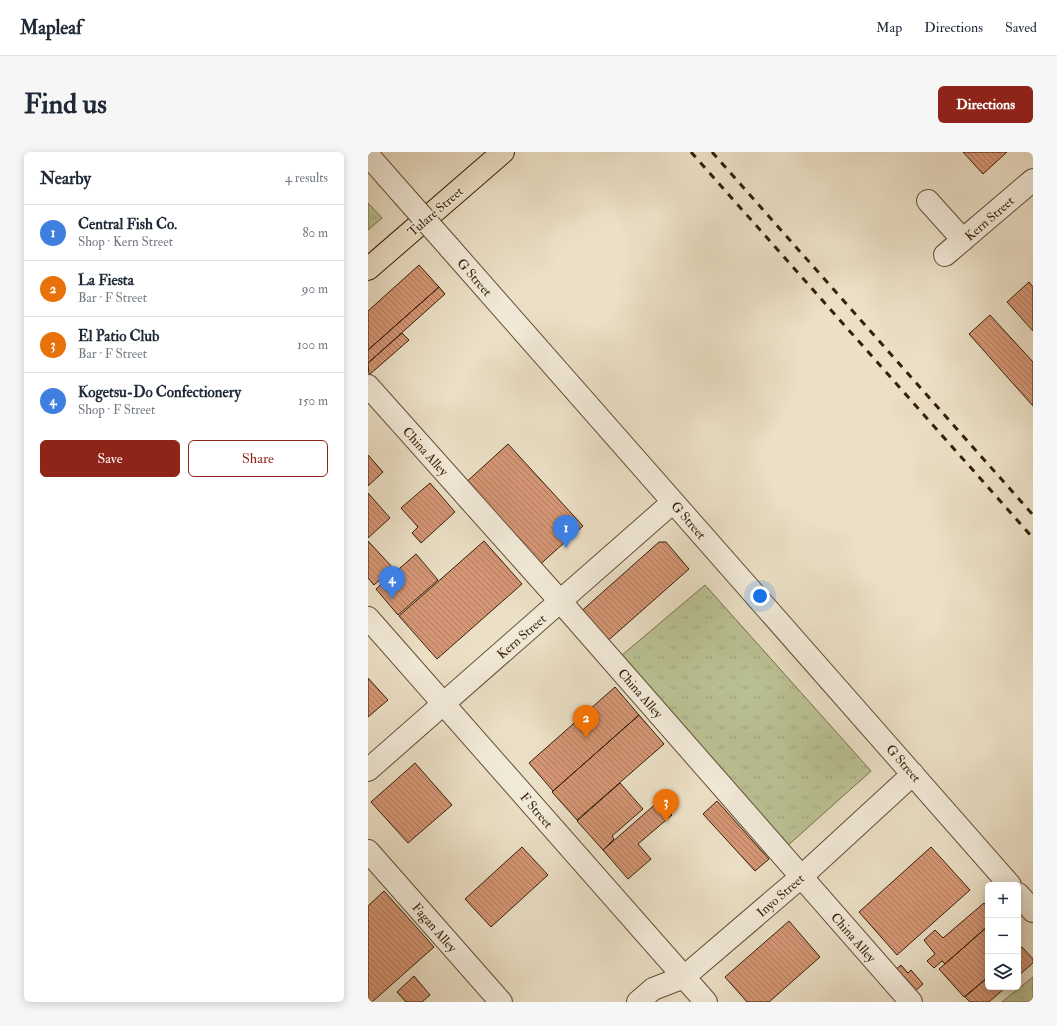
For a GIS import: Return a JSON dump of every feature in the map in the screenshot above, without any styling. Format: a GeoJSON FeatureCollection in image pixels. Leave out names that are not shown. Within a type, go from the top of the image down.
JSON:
{"type":"FeatureCollection","features":[{"type":"Feature","properties":{"kind":"main road","name":"Tulare Street"},"geometry":{"type":"LineString","coordinates":[[368,269],[503,152]]}},
{"type":"Feature","properties":{"kind":"street","name":"G Street"},"geometry":{"type":"LineString","coordinates":[[368,155],[1007,882]]}},
{"type":"Feature","properties":{"kind":"street","name":"Kern Street"},"geometry":{"type":"LineString","coordinates":[[945,255],[1033,180]]}},
{"type":"Feature","properties":{"kind":"street"},"geometry":{"type":"LineString","coordinates":[[928,202],[963,240]]}},
{"type":"Feature","properties":{"kind":"street","name":"China Alley"},"geometry":{"type":"LineString","coordinates":[[368,386],[560,601],[911,1002]]}},
{"type":"Feature","properties":{"kind":"street","name":"Kern Street"},"geometry":{"type":"LineString","coordinates":[[368,770],[674,502]]}},
{"type":"Feature","properties":{"kind":"street","name":"F Street"},"geometry":{"type":"LineString","coordinates":[[368,618],[706,1002]]}},
{"type":"Feature","properties":{"kind":"street","name":"Inyo Street"},"geometry":{"type":"LineString","coordinates":[[638,1002],[652,989],[684,977],[801,877],[913,774]]}},
{"type":"Feature","properties":{"kind":"street","name":"Fagan Alley"},"geometry":{"type":"LineString","coordinates":[[368,851],[501,1002]]}},
{"type":"Feature","properties":{"kind":"street"},"geometry":{"type":"LineString","coordinates":[[1021,897],[1033,911]]}},
{"type":"Feature","properties":{"kind":"green space"},"geometry":{"type":"Polygon","coordinates":[[[368,203],[382,218],[368,230],[368,203]]]}},
{"type":"Feature","properties":{"kind":"green space"},"geometry":{"type":"Polygon","coordinates":[[[705,585],[871,771],[785,848],[615,661],[705,585]]]}},
{"type":"Feature","properties":{"kind":"green space"},"geometry":{"type":"Polygon","coordinates":[[[1033,977],[1033,1002],[1002,1002],[1017,990],[1021,990],[1021,987],[1033,977]]]}},
{"type":"Feature","properties":{"kind":"building"},"geometry":{"type":"Polygon","coordinates":[[[963,152],[1007,152],[983,174],[963,152]]]}},
{"type":"Feature","properties":{"kind":"building"},"geometry":{"type":"Polygon","coordinates":[[[419,265],[439,287],[368,350],[368,311],[419,265]]]}},
{"type":"Feature","properties":{"kind":"building"},"geometry":{"type":"Polygon","coordinates":[[[1029,282],[1033,287],[1033,331],[1007,302],[1029,282]]]}},
{"type":"Feature","properties":{"kind":"building"},"geometry":{"type":"Polygon","coordinates":[[[439,287],[445,294],[368,363],[368,350],[439,287]]]}},
{"type":"Feature","properties":{"kind":"building"},"geometry":{"type":"Polygon","coordinates":[[[990,315],[1033,362],[1033,406],[969,334],[990,315]]]}},
{"type":"Feature","properties":{"kind":"building"},"geometry":{"type":"Polygon","coordinates":[[[402,333],[409,340],[369,375],[368,363],[402,333]]]}},
{"type":"Feature","properties":{"kind":"building"},"geometry":{"type":"Polygon","coordinates":[[[508,444],[583,526],[536,568],[462,486],[508,444]]]}},
{"type":"Feature","properties":{"kind":"building"},"geometry":{"type":"Polygon","coordinates":[[[368,455],[383,472],[368,486],[368,455]]]}},
{"type":"Feature","properties":{"kind":"building"},"geometry":{"type":"Polygon","coordinates":[[[430,483],[455,512],[421,543],[412,533],[418,527],[401,508],[430,483]]]}},
{"type":"Feature","properties":{"kind":"building"},"geometry":{"type":"Polygon","coordinates":[[[368,493],[390,518],[368,538],[368,493]]]}},
{"type":"Feature","properties":{"kind":"building"},"geometry":{"type":"Polygon","coordinates":[[[368,541],[393,568],[374,585],[368,578],[368,541]]]}},
{"type":"Feature","properties":{"kind":"building"},"geometry":{"type":"Polygon","coordinates":[[[484,541],[522,584],[437,659],[399,616],[484,541]]]}},
{"type":"Feature","properties":{"kind":"building"},"geometry":{"type":"Polygon","coordinates":[[[659,542],[666,542],[689,569],[603,645],[577,615],[659,542]]]}},
{"type":"Feature","properties":{"kind":"building"},"geometry":{"type":"Polygon","coordinates":[[[416,554],[438,580],[398,615],[376,589],[416,554]]]}},
{"type":"Feature","properties":{"kind":"building"},"geometry":{"type":"Polygon","coordinates":[[[368,678],[388,700],[368,717],[368,678]]]}},
{"type":"Feature","properties":{"kind":"building"},"geometry":{"type":"Polygon","coordinates":[[[615,687],[639,715],[553,791],[529,763],[615,687]]]}},
{"type":"Feature","properties":{"kind":"building"},"geometry":{"type":"Polygon","coordinates":[[[639,715],[664,744],[577,820],[552,792],[639,715]]]}},
{"type":"Feature","properties":{"kind":"building"},"geometry":{"type":"Polygon","coordinates":[[[415,763],[452,805],[408,843],[371,802],[415,763]]]}},
{"type":"Feature","properties":{"kind":"building"},"geometry":{"type":"Polygon","coordinates":[[[620,783],[643,809],[612,836],[614,839],[603,850],[577,821],[620,783]]]}},
{"type":"Feature","properties":{"kind":"building"},"geometry":{"type":"Polygon","coordinates":[[[659,801],[672,815],[638,844],[651,859],[628,879],[603,850],[659,801]]]}},
{"type":"Feature","properties":{"kind":"building"},"geometry":{"type":"Polygon","coordinates":[[[717,801],[769,859],[755,871],[703,814],[717,801]]]}},
{"type":"Feature","properties":{"kind":"building"},"geometry":{"type":"Polygon","coordinates":[[[522,847],[548,875],[491,927],[465,899],[522,847]]]}},
{"type":"Feature","properties":{"kind":"building"},"geometry":{"type":"Polygon","coordinates":[[[931,847],[970,890],[897,955],[859,912],[931,847]]]}},
{"type":"Feature","properties":{"kind":"building"},"geometry":{"type":"Polygon","coordinates":[[[384,891],[434,947],[372,1002],[368,1002],[368,906],[384,891]]]}},
{"type":"Feature","properties":{"kind":"building"},"geometry":{"type":"Polygon","coordinates":[[[984,903],[985,929],[945,964],[942,961],[934,968],[927,961],[935,954],[924,940],[935,930],[943,938],[984,903]]]}},
{"type":"Feature","properties":{"kind":"building"},"geometry":{"type":"Polygon","coordinates":[[[789,921],[820,957],[769,1002],[747,1002],[725,977],[789,921]]]}},
{"type":"Feature","properties":{"kind":"building"},"geometry":{"type":"Polygon","coordinates":[[[985,929],[985,980],[964,997],[939,969],[985,929]]]}},
{"type":"Feature","properties":{"kind":"building"},"geometry":{"type":"Polygon","coordinates":[[[1022,947],[1033,959],[1033,963],[1021,973],[1021,954],[1022,947]]]}},
{"type":"Feature","properties":{"kind":"building"},"geometry":{"type":"Polygon","coordinates":[[[901,965],[908,973],[911,970],[923,984],[911,995],[892,973],[901,965]]]}},
{"type":"Feature","properties":{"kind":"building"},"geometry":{"type":"Polygon","coordinates":[[[414,976],[430,995],[422,1002],[406,1002],[397,992],[414,976]]]}},
{"type":"Feature","properties":{"kind":"building"},"geometry":{"type":"Polygon","coordinates":[[[985,980],[985,990],[1003,990],[989,1002],[970,1002],[965,997],[985,980]]]}},
{"type":"Feature","properties":{"kind":"railway"},"geometry":{"type":"LineString","coordinates":[[691,152],[1033,538]]}},
{"type":"Feature","properties":{"kind":"railway"},"geometry":{"type":"LineString","coordinates":[[712,152],[1033,515]]}},
{"type":"Feature","properties":{"kind":"place","name":"Central Fish Co."},"geometry":{"type":"Point","coordinates":[566,548]}},
{"type":"Feature","properties":{"kind":"place","name":"Kogetsu-Do Confectionery"},"geometry":{"type":"Point","coordinates":[392,599]}},
{"type":"Feature","properties":{"kind":"place","name":"La Fiesta"},"geometry":{"type":"Point","coordinates":[586,738]}},
{"type":"Feature","properties":{"kind":"place","name":"El Patio Club"},"geometry":{"type":"Point","coordinates":[666,822]}}]}
